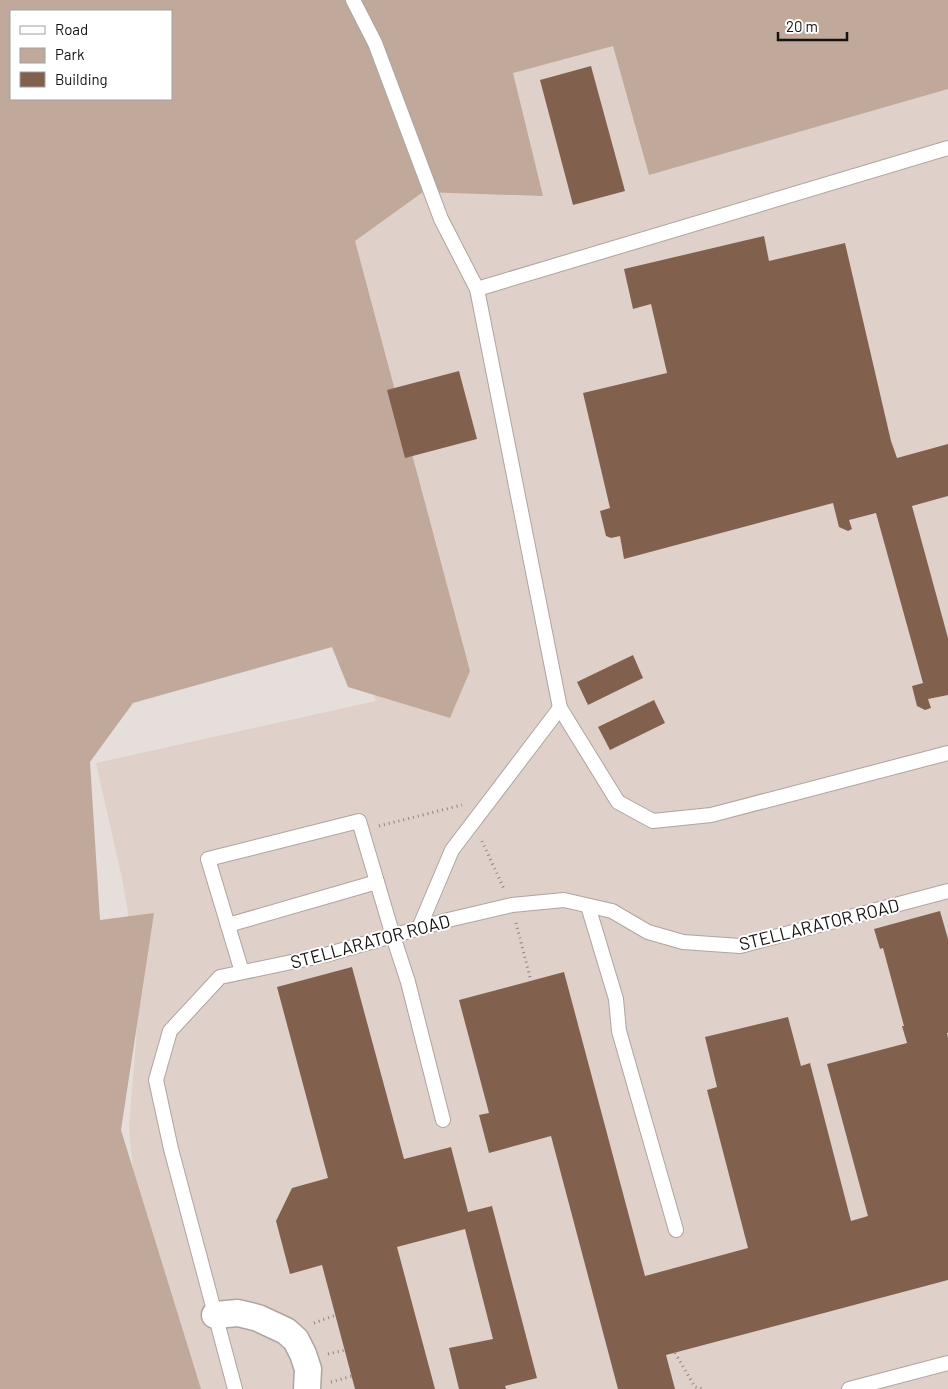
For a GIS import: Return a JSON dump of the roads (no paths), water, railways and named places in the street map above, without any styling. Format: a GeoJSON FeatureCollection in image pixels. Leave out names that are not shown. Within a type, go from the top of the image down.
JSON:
{"type":"FeatureCollection","features":[{"type":"Feature","properties":{"kind":"street"},"geometry":{"type":"LineString","coordinates":[[215,1315],[238,1313],[258,1318],[286,1331],[296,1340],[316,1386]]}},
{"type":"Feature","properties":{"kind":"lane"},"geometry":{"type":"LineString","coordinates":[[353,0],[375,42],[440,219],[477,289],[560,708],[618,802],[653,821],[711,815],[948,754]]}},
{"type":"Feature","properties":{"kind":"lane"},"geometry":{"type":"LineString","coordinates":[[477,289],[948,148]]}},
{"type":"Feature","properties":{"kind":"lane"},"geometry":{"type":"LineString","coordinates":[[419,928],[452,850],[560,708]]}},
{"type":"Feature","properties":{"kind":"lane"},"geometry":{"type":"LineString","coordinates":[[242,972],[208,859],[359,821],[392,936],[408,982],[443,1120]]}},
{"type":"Feature","properties":{"kind":"lane"},"geometry":{"type":"LineString","coordinates":[[228,924],[376,882]]}},
{"type":"Feature","properties":{"kind":"lane","name":"STELLARATOR ROAD"},"geometry":{"type":"LineString","coordinates":[[236,1389],[171,1149],[156,1080],[170,1031],[220,977],[325,955],[419,928],[512,905],[564,900],[612,911],[648,932],[682,942],[740,946],[948,891]]}},
{"type":"Feature","properties":{"kind":"lane"},"geometry":{"type":"LineString","coordinates":[[588,906],[616,999],[619,1031],[676,1230]]}},
{"type":"Feature","properties":{"kind":"lane"},"geometry":{"type":"LineString","coordinates":[[850,1389],[948,1363]]}}]}
